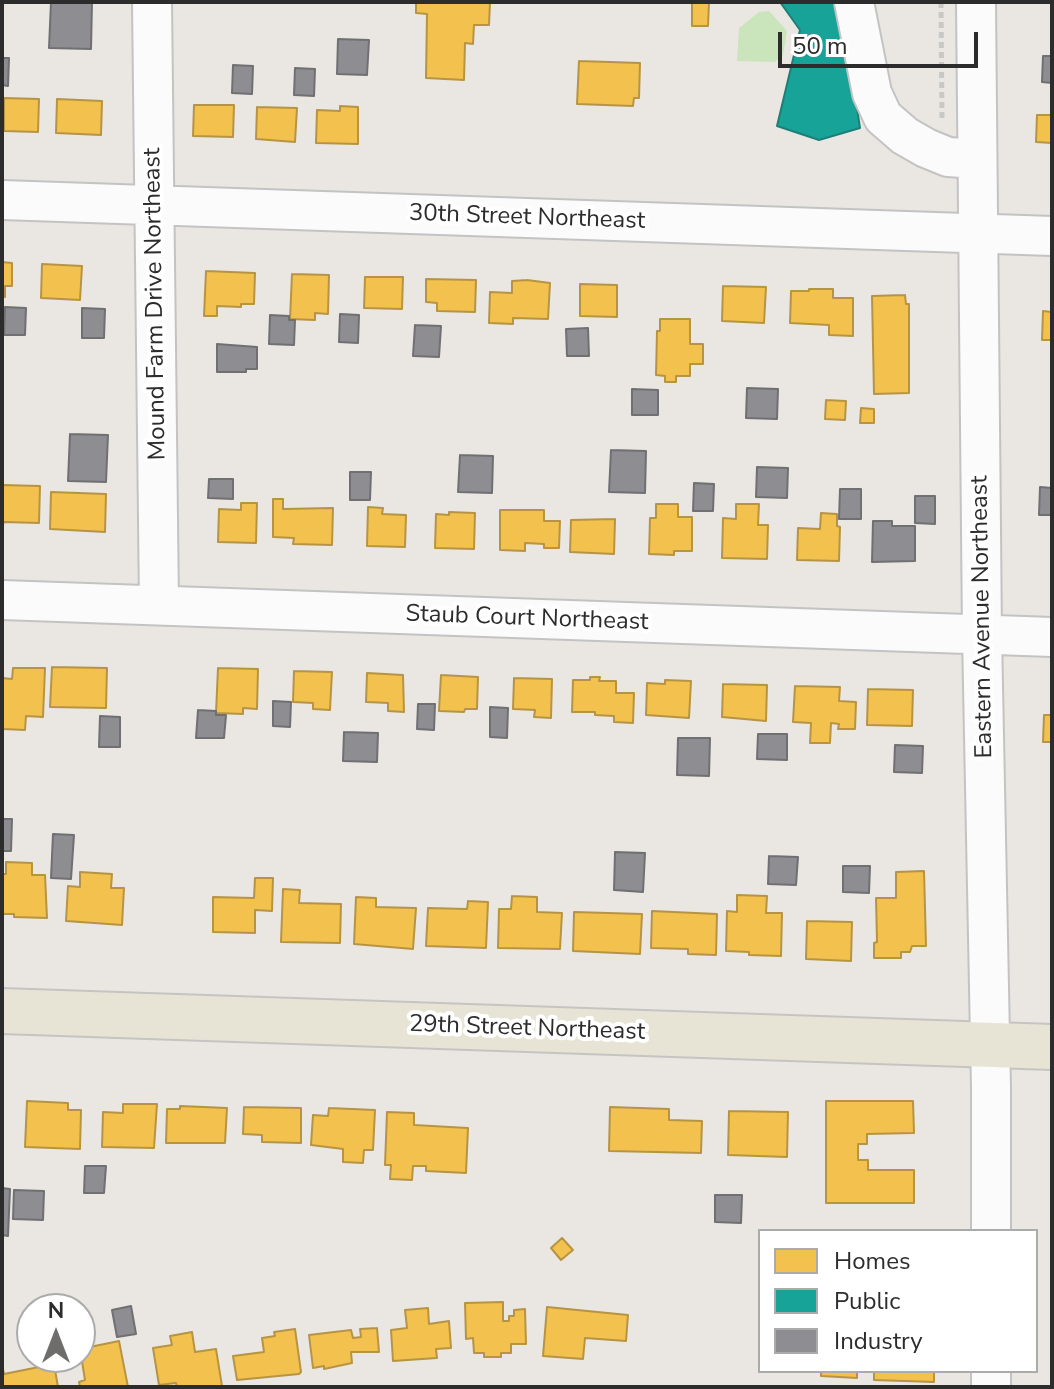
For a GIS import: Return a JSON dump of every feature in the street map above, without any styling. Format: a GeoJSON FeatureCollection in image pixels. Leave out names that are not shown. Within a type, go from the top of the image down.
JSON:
{"type":"FeatureCollection","features":[{"type":"Feature","properties":{"kind":"main road","name":"29th Street Northeast"},"geometry":{"type":"LineString","coordinates":[[2,1011],[1052,1047]]}},
{"type":"Feature","properties":{"kind":"street","name":"Mound Farm Drive Northeast"},"geometry":{"type":"LineString","coordinates":[[152,2],[159,605]]}},
{"type":"Feature","properties":{"kind":"street"},"geometry":{"type":"LineString","coordinates":[[854,2],[876,105],[883,117],[905,136],[960,157]]}},
{"type":"Feature","properties":{"kind":"street","name":"Eastern Avenue Northeast"},"geometry":{"type":"LineString","coordinates":[[976,2],[960,157],[978,233],[982,635],[991,1045],[991,1229]]}},
{"type":"Feature","properties":{"kind":"street","name":"30th Street Northeast"},"geometry":{"type":"LineString","coordinates":[[2,200],[1052,236]]}},
{"type":"Feature","properties":{"kind":"street","name":"Staub Court Northeast"},"geometry":{"type":"LineString","coordinates":[[2,600],[1052,637]]}},
{"type":"Feature","properties":{"kind":"path"},"geometry":{"type":"LineString","coordinates":[[941,2],[960,157]]}},
{"type":"Feature","properties":{"kind":"green space"},"geometry":{"type":"Polygon","coordinates":[[[769,11],[787,31],[783,55],[775,62],[737,61],[739,28],[759,12],[769,11]]]}},
{"type":"Feature","properties":{"kind":"building: Homes"},"geometry":{"type":"Polygon","coordinates":[[[416,2],[490,3],[489,25],[474,25],[473,44],[465,43],[464,80],[426,78],[427,14],[416,13],[416,2]]]}},
{"type":"Feature","properties":{"kind":"building: Homes"},"geometry":{"type":"Polygon","coordinates":[[[692,2],[709,2],[708,26],[692,26],[692,2]]]}},
{"type":"Feature","properties":{"kind":"building: Homes"},"geometry":{"type":"Polygon","coordinates":[[[579,61],[640,63],[639,98],[634,98],[633,106],[577,104],[579,61]]]}},
{"type":"Feature","properties":{"kind":"building: Homes"},"geometry":{"type":"Polygon","coordinates":[[[4,98],[39,99],[38,132],[4,131],[4,98]]]}},
{"type":"Feature","properties":{"kind":"building: Homes"},"geometry":{"type":"Polygon","coordinates":[[[57,99],[102,101],[101,135],[56,133],[57,99]]]}},
{"type":"Feature","properties":{"kind":"building: Homes"},"geometry":{"type":"Polygon","coordinates":[[[194,105],[234,105],[233,137],[193,136],[194,105]]]}},
{"type":"Feature","properties":{"kind":"building: Homes"},"geometry":{"type":"Polygon","coordinates":[[[340,106],[358,107],[358,144],[316,143],[317,110],[340,111],[340,106]]]}},
{"type":"Feature","properties":{"kind":"building: Homes"},"geometry":{"type":"Polygon","coordinates":[[[257,107],[297,108],[295,142],[256,139],[257,107]]]}},
{"type":"Feature","properties":{"kind":"building: Homes"},"geometry":{"type":"Polygon","coordinates":[[[1037,115],[1052,115],[1052,143],[1036,142],[1037,115]]]}},
{"type":"Feature","properties":{"kind":"building: Homes"},"geometry":{"type":"Polygon","coordinates":[[[2,262],[12,263],[12,286],[5,286],[5,297],[2,297],[2,262]]]}},
{"type":"Feature","properties":{"kind":"building: Homes"},"geometry":{"type":"Polygon","coordinates":[[[42,264],[82,266],[80,300],[41,298],[42,264]]]}},
{"type":"Feature","properties":{"kind":"building: Homes"},"geometry":{"type":"Polygon","coordinates":[[[206,271],[255,273],[254,304],[217,306],[217,316],[204,316],[206,271]]]}},
{"type":"Feature","properties":{"kind":"building: Homes"},"geometry":{"type":"Polygon","coordinates":[[[292,274],[329,275],[328,314],[315,313],[315,320],[290,319],[292,274]]]}},
{"type":"Feature","properties":{"kind":"building: Homes"},"geometry":{"type":"Polygon","coordinates":[[[365,277],[403,277],[402,309],[364,308],[365,277]]]}},
{"type":"Feature","properties":{"kind":"building: Homes"},"geometry":{"type":"Polygon","coordinates":[[[426,279],[476,280],[475,312],[437,311],[437,303],[426,302],[426,279]]]}},
{"type":"Feature","properties":{"kind":"building: Homes"},"geometry":{"type":"Polygon","coordinates":[[[512,281],[550,283],[548,319],[513,318],[513,324],[489,323],[490,292],[512,293],[512,281]]]}},
{"type":"Feature","properties":{"kind":"building: Homes"},"geometry":{"type":"Polygon","coordinates":[[[580,284],[617,285],[617,317],[580,316],[580,284]]]}},
{"type":"Feature","properties":{"kind":"building: Homes"},"geometry":{"type":"Polygon","coordinates":[[[723,286],[766,287],[764,323],[722,321],[723,286]]]}},
{"type":"Feature","properties":{"kind":"building: Homes"},"geometry":{"type":"Polygon","coordinates":[[[833,289],[833,298],[853,298],[853,336],[829,335],[829,325],[790,323],[791,291],[833,289]]]}},
{"type":"Feature","properties":{"kind":"building: Homes"},"geometry":{"type":"Polygon","coordinates":[[[905,295],[906,304],[909,304],[909,393],[874,394],[872,296],[905,295]]]}},
{"type":"Feature","properties":{"kind":"building: Homes"},"geometry":{"type":"Polygon","coordinates":[[[1043,311],[1052,312],[1052,340],[1042,340],[1043,311]]]}},
{"type":"Feature","properties":{"kind":"building: Homes"},"geometry":{"type":"Polygon","coordinates":[[[660,319],[690,319],[690,344],[703,344],[703,364],[690,364],[690,376],[676,376],[676,382],[665,382],[665,376],[656,375],[660,319]]]}},
{"type":"Feature","properties":{"kind":"building: Homes"},"geometry":{"type":"Polygon","coordinates":[[[826,400],[846,401],[845,420],[825,419],[826,400]]]}},
{"type":"Feature","properties":{"kind":"building: Homes"},"geometry":{"type":"Polygon","coordinates":[[[861,408],[874,409],[874,423],[860,423],[861,408]]]}},
{"type":"Feature","properties":{"kind":"building: Homes"},"geometry":{"type":"Polygon","coordinates":[[[2,485],[40,486],[39,523],[4,522],[2,526],[2,485]]]}},
{"type":"Feature","properties":{"kind":"building: Homes"},"geometry":{"type":"Polygon","coordinates":[[[51,492],[106,494],[105,532],[50,529],[51,492]]]}},
{"type":"Feature","properties":{"kind":"building: Homes"},"geometry":{"type":"Polygon","coordinates":[[[273,499],[283,499],[283,509],[333,508],[332,545],[293,544],[294,538],[273,537],[273,499]]]}},
{"type":"Feature","properties":{"kind":"building: Homes"},"geometry":{"type":"Polygon","coordinates":[[[241,503],[257,503],[256,543],[218,542],[219,509],[241,510],[241,503]]]}},
{"type":"Feature","properties":{"kind":"building: Homes"},"geometry":{"type":"Polygon","coordinates":[[[656,504],[678,504],[678,517],[692,517],[692,551],[674,551],[674,555],[649,554],[650,518],[656,518],[656,504]]]}},
{"type":"Feature","properties":{"kind":"building: Homes"},"geometry":{"type":"Polygon","coordinates":[[[736,504],[759,504],[758,525],[768,525],[767,559],[722,558],[723,518],[736,519],[736,504]]]}},
{"type":"Feature","properties":{"kind":"building: Homes"},"geometry":{"type":"Polygon","coordinates":[[[368,507],[383,508],[382,514],[406,515],[405,547],[367,546],[368,507]]]}},
{"type":"Feature","properties":{"kind":"building: Homes"},"geometry":{"type":"Polygon","coordinates":[[[500,510],[544,510],[544,521],[560,521],[559,548],[525,543],[525,551],[500,550],[500,510]]]}},
{"type":"Feature","properties":{"kind":"building: Homes"},"geometry":{"type":"Polygon","coordinates":[[[449,512],[475,513],[474,549],[435,548],[436,514],[449,515],[449,512]]]}},
{"type":"Feature","properties":{"kind":"building: Homes"},"geometry":{"type":"Polygon","coordinates":[[[821,513],[837,514],[837,526],[840,527],[839,561],[797,560],[798,528],[820,529],[821,513]]]}},
{"type":"Feature","properties":{"kind":"building: Homes"},"geometry":{"type":"Polygon","coordinates":[[[615,519],[614,554],[570,552],[571,520],[615,519]]]}},
{"type":"Feature","properties":{"kind":"building: Homes"},"geometry":{"type":"Polygon","coordinates":[[[52,667],[107,668],[106,708],[50,707],[52,667]]]}},
{"type":"Feature","properties":{"kind":"building: Homes"},"geometry":{"type":"Polygon","coordinates":[[[13,668],[45,668],[43,717],[26,716],[25,730],[3,729],[2,678],[12,679],[13,668]]]}},
{"type":"Feature","properties":{"kind":"building: Homes"},"geometry":{"type":"Polygon","coordinates":[[[218,668],[258,669],[257,709],[243,708],[243,714],[216,713],[218,668]]]}},
{"type":"Feature","properties":{"kind":"building: Homes"},"geometry":{"type":"Polygon","coordinates":[[[294,671],[332,672],[330,710],[313,709],[313,703],[293,702],[294,671]]]}},
{"type":"Feature","properties":{"kind":"building: Homes"},"geometry":{"type":"Polygon","coordinates":[[[367,673],[403,675],[404,712],[388,711],[388,703],[366,702],[367,673]]]}},
{"type":"Feature","properties":{"kind":"building: Homes"},"geometry":{"type":"Polygon","coordinates":[[[441,675],[478,677],[477,709],[439,711],[441,675]]]}},
{"type":"Feature","properties":{"kind":"building: Homes"},"geometry":{"type":"Polygon","coordinates":[[[590,677],[600,677],[599,681],[616,681],[616,693],[634,693],[633,723],[614,722],[614,716],[595,715],[595,712],[572,712],[573,680],[590,680],[590,677]]]}},
{"type":"Feature","properties":{"kind":"building: Homes"},"geometry":{"type":"Polygon","coordinates":[[[514,678],[552,679],[551,718],[534,717],[535,710],[513,709],[514,678]]]}},
{"type":"Feature","properties":{"kind":"building: Homes"},"geometry":{"type":"Polygon","coordinates":[[[665,680],[691,681],[689,718],[646,715],[647,683],[665,684],[665,680]]]}},
{"type":"Feature","properties":{"kind":"building: Homes"},"geometry":{"type":"Polygon","coordinates":[[[723,684],[767,685],[766,721],[722,717],[723,684]]]}},
{"type":"Feature","properties":{"kind":"building: Homes"},"geometry":{"type":"Polygon","coordinates":[[[795,686],[840,687],[839,701],[856,702],[855,729],[838,729],[839,724],[831,723],[830,743],[810,743],[811,723],[793,722],[795,686]]]}},
{"type":"Feature","properties":{"kind":"building: Homes"},"geometry":{"type":"Polygon","coordinates":[[[868,689],[913,690],[912,726],[867,725],[868,689]]]}},
{"type":"Feature","properties":{"kind":"building: Homes"},"geometry":{"type":"Polygon","coordinates":[[[1044,715],[1052,715],[1052,742],[1043,742],[1044,715]]]}},
{"type":"Feature","properties":{"kind":"building: Homes"},"geometry":{"type":"Polygon","coordinates":[[[6,862],[32,863],[32,875],[45,875],[47,918],[2,914],[2,874],[6,874],[6,862]]]}},
{"type":"Feature","properties":{"kind":"building: Homes"},"geometry":{"type":"Polygon","coordinates":[[[924,871],[926,946],[912,946],[910,952],[901,952],[901,958],[874,958],[874,943],[877,942],[876,898],[896,898],[896,872],[924,871]]]}},
{"type":"Feature","properties":{"kind":"building: Homes"},"geometry":{"type":"Polygon","coordinates":[[[80,872],[112,874],[111,888],[124,888],[122,925],[66,921],[68,886],[80,887],[80,872]]]}},
{"type":"Feature","properties":{"kind":"building: Homes"},"geometry":{"type":"Polygon","coordinates":[[[255,878],[273,878],[272,911],[255,910],[255,933],[213,932],[213,897],[254,898],[255,878]]]}},
{"type":"Feature","properties":{"kind":"building: Homes"},"geometry":{"type":"Polygon","coordinates":[[[283,889],[300,890],[299,903],[341,904],[340,943],[281,942],[283,889]]]}},
{"type":"Feature","properties":{"kind":"building: Homes"},"geometry":{"type":"Polygon","coordinates":[[[737,895],[767,896],[766,913],[782,913],[781,956],[726,951],[727,911],[737,912],[737,895]]]}},
{"type":"Feature","properties":{"kind":"building: Homes"},"geometry":{"type":"Polygon","coordinates":[[[512,896],[537,897],[537,912],[562,913],[560,949],[498,948],[499,909],[511,909],[512,896]]]}},
{"type":"Feature","properties":{"kind":"building: Homes"},"geometry":{"type":"Polygon","coordinates":[[[356,897],[376,898],[376,907],[416,908],[413,949],[354,944],[356,897]]]}},
{"type":"Feature","properties":{"kind":"building: Homes"},"geometry":{"type":"Polygon","coordinates":[[[468,901],[488,902],[486,948],[426,946],[428,908],[467,909],[468,901]]]}},
{"type":"Feature","properties":{"kind":"building: Homes"},"geometry":{"type":"Polygon","coordinates":[[[652,911],[717,914],[716,955],[688,954],[688,949],[651,948],[652,911]]]}},
{"type":"Feature","properties":{"kind":"building: Homes"},"geometry":{"type":"Polygon","coordinates":[[[574,912],[642,914],[640,954],[573,951],[574,912]]]}},
{"type":"Feature","properties":{"kind":"building: Homes"},"geometry":{"type":"Polygon","coordinates":[[[807,921],[852,922],[851,961],[806,959],[807,921]]]}},
{"type":"Feature","properties":{"kind":"building: Homes"},"geometry":{"type":"Polygon","coordinates":[[[27,1101],[68,1103],[68,1110],[81,1110],[80,1149],[25,1147],[27,1101]]]}},
{"type":"Feature","properties":{"kind":"building: Homes"},"geometry":{"type":"Polygon","coordinates":[[[826,1101],[913,1101],[914,1133],[867,1134],[867,1144],[858,1144],[858,1160],[868,1160],[868,1170],[914,1170],[914,1203],[826,1203],[826,1101]]]}},
{"type":"Feature","properties":{"kind":"building: Homes"},"geometry":{"type":"Polygon","coordinates":[[[123,1104],[157,1104],[154,1148],[102,1147],[103,1112],[123,1113],[123,1104]]]}},
{"type":"Feature","properties":{"kind":"building: Homes"},"geometry":{"type":"Polygon","coordinates":[[[180,1106],[227,1108],[225,1143],[166,1143],[167,1109],[180,1109],[180,1106]]]}},
{"type":"Feature","properties":{"kind":"building: Homes"},"geometry":{"type":"Polygon","coordinates":[[[244,1107],[301,1108],[301,1143],[262,1142],[262,1135],[243,1134],[244,1107]]]}},
{"type":"Feature","properties":{"kind":"building: Homes"},"geometry":{"type":"Polygon","coordinates":[[[610,1107],[669,1109],[669,1120],[702,1121],[701,1153],[609,1151],[610,1107]]]}},
{"type":"Feature","properties":{"kind":"building: Homes"},"geometry":{"type":"Polygon","coordinates":[[[329,1108],[375,1110],[373,1150],[364,1150],[363,1163],[343,1162],[343,1149],[311,1145],[313,1115],[328,1116],[329,1108]]]}},
{"type":"Feature","properties":{"kind":"building: Homes"},"geometry":{"type":"Polygon","coordinates":[[[729,1111],[788,1112],[787,1157],[728,1155],[729,1111]]]}},
{"type":"Feature","properties":{"kind":"building: Homes"},"geometry":{"type":"Polygon","coordinates":[[[387,1112],[414,1113],[414,1125],[468,1128],[466,1173],[426,1171],[426,1166],[413,1166],[412,1180],[390,1179],[391,1165],[385,1165],[387,1112]]]}},
{"type":"Feature","properties":{"kind":"building: Homes"},"geometry":{"type":"Polygon","coordinates":[[[562,1238],[573,1250],[561,1260],[551,1248],[562,1238]]]}},
{"type":"Feature","properties":{"kind":"building: Homes"},"geometry":{"type":"Polygon","coordinates":[[[503,1302],[503,1321],[509,1321],[509,1316],[514,1316],[514,1310],[525,1309],[526,1344],[511,1344],[511,1353],[501,1353],[501,1357],[484,1357],[484,1353],[474,1353],[473,1338],[466,1339],[465,1303],[503,1302]]]}},
{"type":"Feature","properties":{"kind":"building: Homes"},"geometry":{"type":"Polygon","coordinates":[[[547,1307],[628,1315],[626,1341],[585,1338],[583,1359],[543,1356],[547,1307]]]}},
{"type":"Feature","properties":{"kind":"building: Homes"},"geometry":{"type":"Polygon","coordinates":[[[428,1308],[429,1324],[449,1321],[451,1348],[436,1349],[437,1358],[393,1361],[391,1330],[407,1328],[405,1310],[428,1308]]]}},
{"type":"Feature","properties":{"kind":"building: Homes"},"geometry":{"type":"Polygon","coordinates":[[[377,1328],[379,1352],[351,1352],[352,1363],[313,1368],[309,1335],[351,1330],[353,1338],[361,1337],[360,1329],[377,1328]]]}},
{"type":"Feature","properties":{"kind":"building: Homes"},"geometry":{"type":"Polygon","coordinates":[[[295,1329],[299,1374],[237,1380],[233,1356],[264,1352],[262,1338],[275,1336],[274,1332],[295,1329]]]}},
{"type":"Feature","properties":{"kind":"building: Homes"},"geometry":{"type":"Polygon","coordinates":[[[192,1332],[195,1352],[216,1349],[222,1386],[159,1385],[153,1348],[172,1345],[170,1336],[192,1332]]]}},
{"type":"Feature","properties":{"kind":"building: Homes"},"geometry":{"type":"Polygon","coordinates":[[[119,1341],[128,1387],[80,1387],[79,1382],[85,1380],[84,1373],[96,1373],[96,1346],[119,1341]]]}},
{"type":"Feature","properties":{"kind":"building: Homes"},"geometry":{"type":"Polygon","coordinates":[[[2,1364],[4,1374],[56,1373],[58,1387],[2,1387],[2,1364]]]}},
{"type":"Feature","properties":{"kind":"building: Homes"},"geometry":{"type":"Polygon","coordinates":[[[821,1373],[857,1373],[857,1378],[821,1376],[821,1373]]]}},
{"type":"Feature","properties":{"kind":"building: Homes"},"geometry":{"type":"Polygon","coordinates":[[[874,1373],[934,1373],[934,1382],[874,1380],[874,1373]]]}},
{"type":"Feature","properties":{"kind":"building: Public"},"geometry":{"type":"Polygon","coordinates":[[[780,2],[836,2],[842,10],[860,128],[819,140],[777,126],[800,30],[780,2]]]}},
{"type":"Feature","properties":{"kind":"building: Industry"},"geometry":{"type":"Polygon","coordinates":[[[51,2],[92,2],[91,49],[49,48],[51,2]]]}},
{"type":"Feature","properties":{"kind":"building: Industry"},"geometry":{"type":"Polygon","coordinates":[[[338,39],[369,40],[367,75],[337,74],[338,39]]]}},
{"type":"Feature","properties":{"kind":"building: Industry"},"geometry":{"type":"Polygon","coordinates":[[[1043,56],[1052,56],[1052,83],[1042,82],[1043,56]]]}},
{"type":"Feature","properties":{"kind":"building: Industry"},"geometry":{"type":"Polygon","coordinates":[[[2,58],[9,58],[8,86],[2,85],[2,58]]]}},
{"type":"Feature","properties":{"kind":"building: Industry"},"geometry":{"type":"Polygon","coordinates":[[[233,65],[253,66],[252,94],[232,93],[233,65]]]}},
{"type":"Feature","properties":{"kind":"building: Industry"},"geometry":{"type":"Polygon","coordinates":[[[295,68],[315,69],[314,96],[294,95],[295,68]]]}},
{"type":"Feature","properties":{"kind":"building: Industry"},"geometry":{"type":"Polygon","coordinates":[[[5,307],[26,308],[25,335],[4,335],[5,307]]]}},
{"type":"Feature","properties":{"kind":"building: Industry"},"geometry":{"type":"Polygon","coordinates":[[[82,308],[105,309],[104,338],[82,338],[82,308]]]}},
{"type":"Feature","properties":{"kind":"building: Industry"},"geometry":{"type":"Polygon","coordinates":[[[340,314],[359,315],[358,343],[339,342],[340,314]]]}},
{"type":"Feature","properties":{"kind":"building: Industry"},"geometry":{"type":"Polygon","coordinates":[[[270,315],[289,316],[289,320],[295,320],[294,345],[269,344],[270,315]]]}},
{"type":"Feature","properties":{"kind":"building: Industry"},"geometry":{"type":"Polygon","coordinates":[[[415,325],[441,326],[439,357],[413,356],[415,325]]]}},
{"type":"Feature","properties":{"kind":"building: Industry"},"geometry":{"type":"Polygon","coordinates":[[[588,328],[589,356],[567,356],[566,329],[588,328]]]}},
{"type":"Feature","properties":{"kind":"building: Industry"},"geometry":{"type":"Polygon","coordinates":[[[217,344],[257,347],[257,369],[217,372],[217,344]]]}},
{"type":"Feature","properties":{"kind":"building: Industry"},"geometry":{"type":"Polygon","coordinates":[[[747,388],[778,389],[777,419],[746,418],[747,388]]]}},
{"type":"Feature","properties":{"kind":"building: Industry"},"geometry":{"type":"Polygon","coordinates":[[[632,389],[658,390],[658,415],[632,415],[632,389]]]}},
{"type":"Feature","properties":{"kind":"building: Industry"},"geometry":{"type":"Polygon","coordinates":[[[70,434],[108,435],[106,482],[68,481],[70,434]]]}},
{"type":"Feature","properties":{"kind":"building: Industry"},"geometry":{"type":"Polygon","coordinates":[[[611,450],[646,451],[645,493],[609,492],[611,450]]]}},
{"type":"Feature","properties":{"kind":"building: Industry"},"geometry":{"type":"Polygon","coordinates":[[[460,455],[493,456],[492,493],[458,492],[460,455]]]}},
{"type":"Feature","properties":{"kind":"building: Industry"},"geometry":{"type":"Polygon","coordinates":[[[757,467],[788,468],[787,498],[756,497],[757,467]]]}},
{"type":"Feature","properties":{"kind":"building: Industry"},"geometry":{"type":"Polygon","coordinates":[[[350,472],[371,472],[370,500],[350,500],[350,472]]]}},
{"type":"Feature","properties":{"kind":"building: Industry"},"geometry":{"type":"Polygon","coordinates":[[[209,479],[233,479],[233,499],[208,498],[209,479]]]}},
{"type":"Feature","properties":{"kind":"building: Industry"},"geometry":{"type":"Polygon","coordinates":[[[694,483],[714,484],[713,511],[693,511],[694,483]]]}},
{"type":"Feature","properties":{"kind":"building: Industry"},"geometry":{"type":"Polygon","coordinates":[[[1040,487],[1052,488],[1052,515],[1039,515],[1040,487]]]}},
{"type":"Feature","properties":{"kind":"building: Industry"},"geometry":{"type":"Polygon","coordinates":[[[840,489],[861,489],[861,519],[839,519],[840,489]]]}},
{"type":"Feature","properties":{"kind":"building: Industry"},"geometry":{"type":"Polygon","coordinates":[[[915,496],[935,496],[935,524],[915,523],[915,496]]]}},
{"type":"Feature","properties":{"kind":"building: Industry"},"geometry":{"type":"Polygon","coordinates":[[[873,521],[892,521],[892,526],[915,526],[915,561],[872,562],[873,521]]]}},
{"type":"Feature","properties":{"kind":"building: Industry"},"geometry":{"type":"Polygon","coordinates":[[[273,701],[291,702],[290,727],[273,726],[273,701]]]}},
{"type":"Feature","properties":{"kind":"building: Industry"},"geometry":{"type":"Polygon","coordinates":[[[418,704],[435,704],[434,730],[417,729],[418,704]]]}},
{"type":"Feature","properties":{"kind":"building: Industry"},"geometry":{"type":"Polygon","coordinates":[[[490,707],[508,708],[507,738],[490,737],[490,707]]]}},
{"type":"Feature","properties":{"kind":"building: Industry"},"geometry":{"type":"Polygon","coordinates":[[[198,710],[226,715],[224,738],[196,738],[198,710]]]}},
{"type":"Feature","properties":{"kind":"building: Industry"},"geometry":{"type":"Polygon","coordinates":[[[100,716],[120,717],[120,747],[99,747],[100,716]]]}},
{"type":"Feature","properties":{"kind":"building: Industry"},"geometry":{"type":"Polygon","coordinates":[[[344,732],[378,733],[377,762],[343,761],[344,732]]]}},
{"type":"Feature","properties":{"kind":"building: Industry"},"geometry":{"type":"Polygon","coordinates":[[[758,734],[787,734],[787,760],[757,759],[758,734]]]}},
{"type":"Feature","properties":{"kind":"building: Industry"},"geometry":{"type":"Polygon","coordinates":[[[678,738],[710,738],[709,776],[677,775],[678,738]]]}},
{"type":"Feature","properties":{"kind":"building: Industry"},"geometry":{"type":"Polygon","coordinates":[[[895,745],[923,746],[922,773],[894,772],[895,745]]]}},
{"type":"Feature","properties":{"kind":"building: Industry"},"geometry":{"type":"Polygon","coordinates":[[[2,819],[12,819],[11,851],[2,851],[2,819]]]}},
{"type":"Feature","properties":{"kind":"building: Industry"},"geometry":{"type":"Polygon","coordinates":[[[53,834],[74,835],[71,879],[51,878],[53,834]]]}},
{"type":"Feature","properties":{"kind":"building: Industry"},"geometry":{"type":"Polygon","coordinates":[[[615,852],[645,853],[643,892],[614,890],[615,852]]]}},
{"type":"Feature","properties":{"kind":"building: Industry"},"geometry":{"type":"Polygon","coordinates":[[[769,856],[798,857],[796,885],[768,884],[769,856]]]}},
{"type":"Feature","properties":{"kind":"building: Industry"},"geometry":{"type":"Polygon","coordinates":[[[843,866],[870,866],[869,893],[843,892],[843,866]]]}},
{"type":"Feature","properties":{"kind":"building: Industry"},"geometry":{"type":"Polygon","coordinates":[[[85,1166],[106,1166],[104,1193],[84,1193],[85,1166]]]}},
{"type":"Feature","properties":{"kind":"building: Industry"},"geometry":{"type":"Polygon","coordinates":[[[2,1188],[10,1189],[8,1236],[2,1235],[2,1188]]]}},
{"type":"Feature","properties":{"kind":"building: Industry"},"geometry":{"type":"Polygon","coordinates":[[[14,1190],[44,1191],[43,1220],[13,1219],[14,1190]]]}},
{"type":"Feature","properties":{"kind":"building: Industry"},"geometry":{"type":"Polygon","coordinates":[[[715,1195],[742,1195],[741,1223],[715,1222],[715,1195]]]}},
{"type":"Feature","properties":{"kind":"building: Industry"},"geometry":{"type":"Polygon","coordinates":[[[131,1306],[136,1334],[117,1337],[112,1310],[131,1306]]]}}]}
